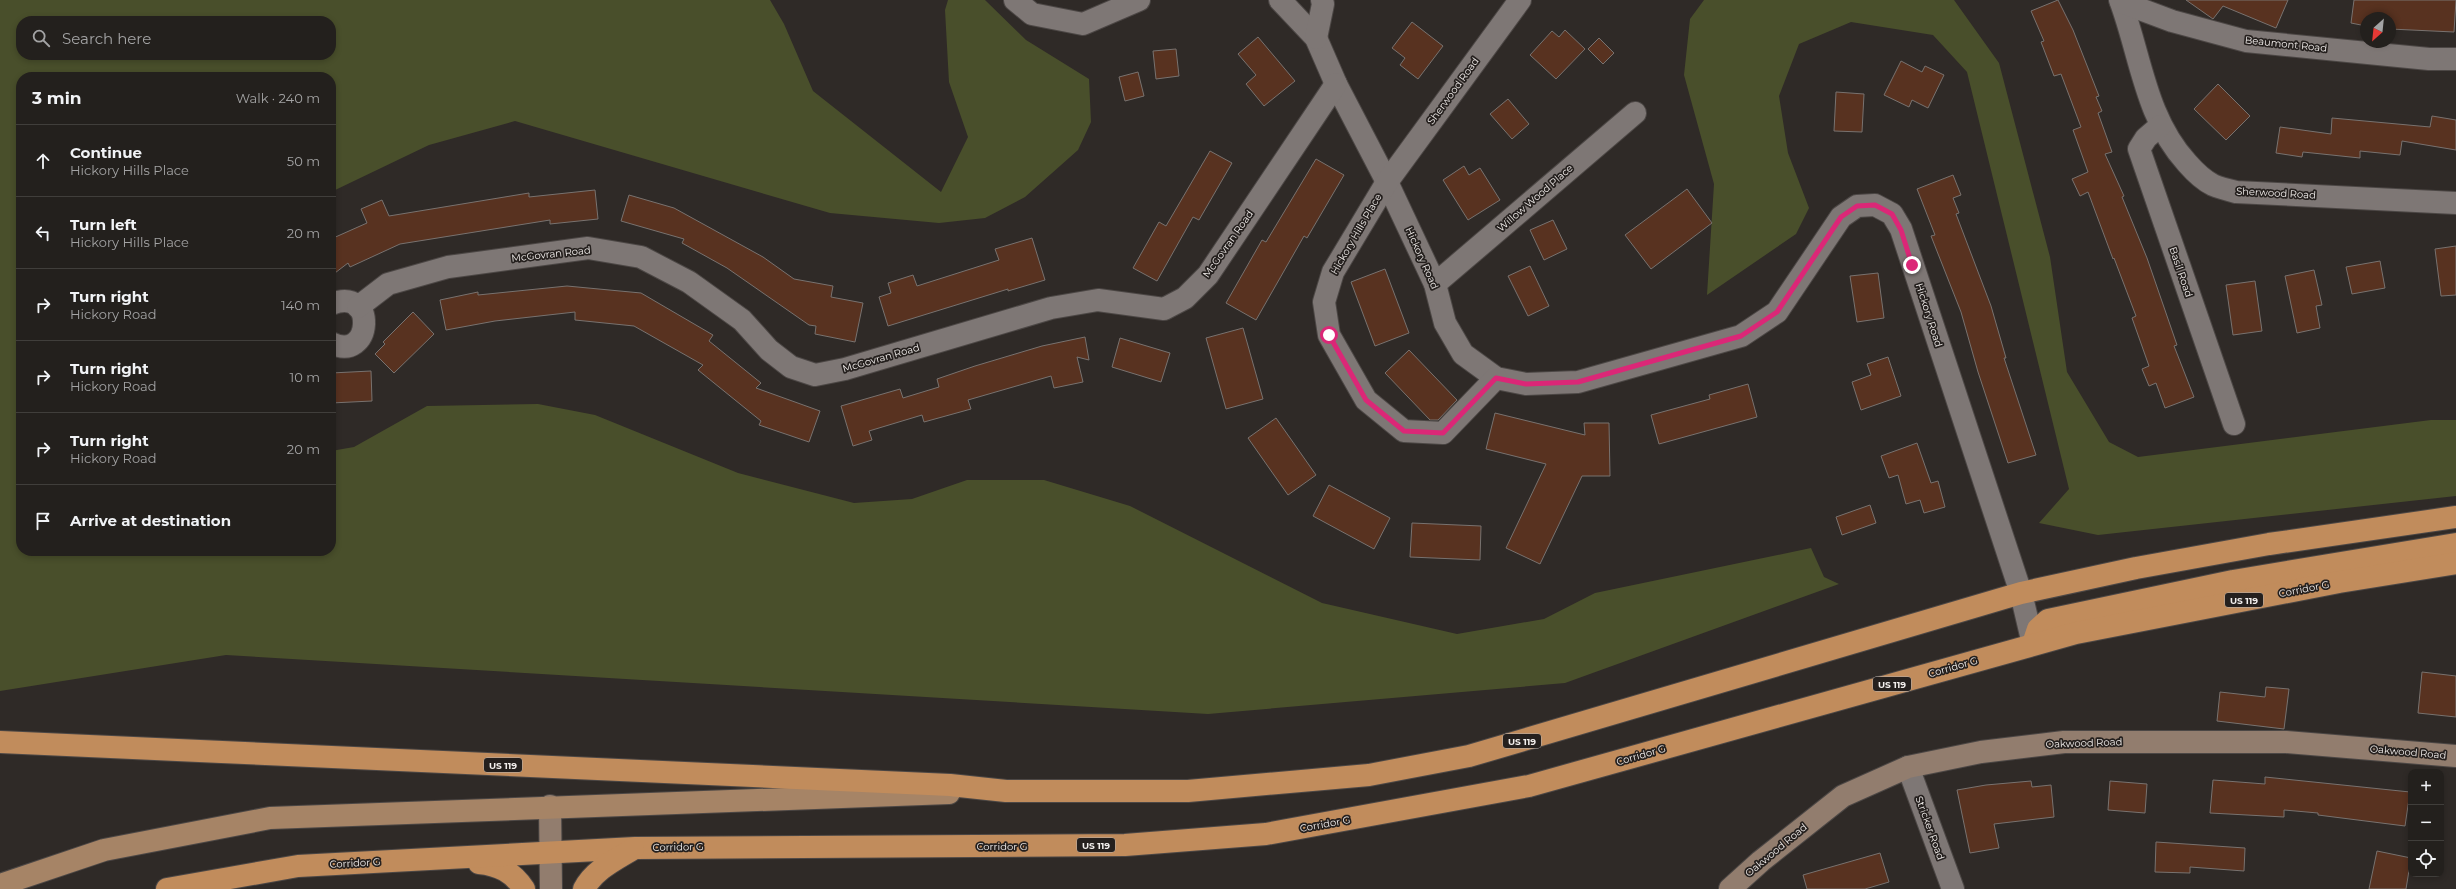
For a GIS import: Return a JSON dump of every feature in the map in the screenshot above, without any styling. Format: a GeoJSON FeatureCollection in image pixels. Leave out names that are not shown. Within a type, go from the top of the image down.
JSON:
{"type":"FeatureCollection","features":[{"type":"Feature","properties":{"kind":"highway","name":"US 119"},"geometry":{"type":"LineString","coordinates":[[0,742],[950,786],[1006,791],[1188,791],[1369,776],[1462,758],[2021,593],[2136,568],[2269,544],[2456,517]]}},
{"type":"Feature","properties":{"kind":"highway"},"geometry":{"type":"LineString","coordinates":[[2033,644],[2038,629],[2048,620],[2233,581],[2456,544]]}},
{"type":"Feature","properties":{"kind":"highway","name":"Corridor G"},"geometry":{"type":"LineString","coordinates":[[167,889],[298,866],[428,860],[550,852],[635,848],[1125,845],[1266,834],[1529,786],[2076,633],[2331,584],[2456,563]]}},
{"type":"Feature","properties":{"kind":"highway"},"geometry":{"type":"LineString","coordinates":[[584,889],[588,881],[599,871],[635,848]]}},
{"type":"Feature","properties":{"kind":"highway"},"geometry":{"type":"LineString","coordinates":[[428,860],[485,864],[506,870],[518,880],[524,889]]}},
{"type":"Feature","properties":{"kind":"main road"},"geometry":{"type":"LineString","coordinates":[[0,885],[104,850],[270,818],[550,806],[831,799],[1006,791]]}},
{"type":"Feature","properties":{"kind":"street"},"geometry":{"type":"LineString","coordinates":[[1015,0],[1032,14],[1083,24],[1139,0]]}},
{"type":"Feature","properties":{"kind":"street","name":"Hickory Road"},"geometry":{"type":"LineString","coordinates":[[1280,0],[1316,38],[1336,84],[1386,182],[1435,284],[1445,323],[1463,354],[1496,378],[1526,384],[1578,382],[1741,336],[1777,312],[1841,217],[1857,206],[1875,205],[1892,214],[1901,230],[2001,539],[2021,593],[2033,644]]}},
{"type":"Feature","properties":{"kind":"street"},"geometry":{"type":"LineString","coordinates":[[1316,38],[1323,4],[1322,0]]}},
{"type":"Feature","properties":{"kind":"street","name":"Sherwood Road"},"geometry":{"type":"LineString","coordinates":[[1386,182],[1520,0]]}},
{"type":"Feature","properties":{"kind":"street","name":"Sherwood Road"},"geometry":{"type":"LineString","coordinates":[[2120,1],[2139,70],[2160,126],[2176,151],[2194,172],[2212,184],[2236,192],[2456,204]]}},
{"type":"Feature","properties":{"kind":"street","name":"Beaumont Road"},"geometry":{"type":"LineString","coordinates":[[2120,1],[2172,21],[2246,41],[2429,59],[2456,60]]}},
{"type":"Feature","properties":{"kind":"street","name":"McGovran Road"},"geometry":{"type":"LineString","coordinates":[[358,306],[388,284],[448,267],[588,248],[641,257],[689,282],[742,320],[769,350],[792,367],[815,375],[845,369],[1051,308],[1098,300],[1164,309],[1185,298],[1208,275],[1336,84]]}},
{"type":"Feature","properties":{"kind":"street","name":"Willow Wood Place"},"geometry":{"type":"LineString","coordinates":[[1435,284],[1635,113]]}},
{"type":"Feature","properties":{"kind":"street","name":"Basil Road"},"geometry":{"type":"LineString","coordinates":[[2160,126],[2146,138],[2139,149],[2234,424]]}},
{"type":"Feature","properties":{"kind":"street","name":"Hickory Hills Place"},"geometry":{"type":"LineString","coordinates":[[1386,182],[1333,272],[1324,302],[1329,335],[1366,400],[1404,431],[1443,433],[1496,378]]}},
{"type":"Feature","properties":{"kind":"street"},"geometry":{"type":"LineString","coordinates":[[336,303],[344,301],[358,306],[365,320],[362,335],[350,345],[343,346],[336,344]]}},
{"type":"Feature","properties":{"kind":"street","name":"Oakwood Road"},"geometry":{"type":"LineString","coordinates":[[1730,889],[1761,861],[1843,796],[1908,767],[1981,752],[2064,742],[2286,742],[2456,756]]}},
{"type":"Feature","properties":{"kind":"street","name":"Stricker Road"},"geometry":{"type":"LineString","coordinates":[[1908,767],[1953,889]]}},
{"type":"Feature","properties":{"kind":"street"},"geometry":{"type":"LineString","coordinates":[[550,806],[551,889]]}},
{"type":"Feature","properties":{"kind":"green space"},"geometry":{"type":"Polygon","coordinates":[[[0,0],[770,0],[784,24],[813,91],[941,192],[968,137],[949,82],[945,10],[948,0],[985,0],[1026,40],[1089,79],[1091,122],[1078,150],[1025,197],[985,218],[939,223],[830,213],[515,121],[429,145],[336,190],[336,72],[16,72],[16,556],[336,556],[336,450],[354,447],[427,406],[538,404],[595,415],[738,473],[854,503],[912,499],[967,480],[1044,480],[1130,506],[1322,603],[1457,634],[1544,619],[1595,593],[1811,548],[1824,577],[1839,584],[1565,683],[1208,714],[226,655],[0,691],[0,0]]]}},
{"type":"Feature","properties":{"kind":"green space"},"geometry":{"type":"Polygon","coordinates":[[[1704,0],[1954,0],[1999,63],[2050,257],[2067,372],[2109,442],[2138,457],[2431,420],[2456,420],[2456,496],[2098,535],[2039,523],[2069,489],[1967,72],[1933,35],[1851,22],[1799,44],[1779,96],[1788,153],[1809,208],[1796,234],[1707,295],[1714,184],[1684,75],[1690,19],[1704,0]]]}},
{"type":"Feature","properties":{"kind":"building"},"geometry":{"type":"Polygon","coordinates":[[[2058,0],[2073,30],[2099,96],[2096,97],[2102,111],[2098,113],[2112,152],[2105,154],[2124,196],[2122,197],[2147,258],[2177,345],[2174,346],[2194,397],[2165,408],[2156,383],[2149,386],[2142,369],[2149,366],[2132,318],[2136,316],[2088,192],[2080,196],[2072,179],[2088,172],[2073,130],[2081,127],[2061,74],[2054,76],[2041,42],[2044,41],[2031,11],[2058,0]]]}},
{"type":"Feature","properties":{"kind":"building"},"geometry":{"type":"Polygon","coordinates":[[[2186,0],[2288,0],[2276,28],[2223,6],[2213,19],[2186,0]]]}},
{"type":"Feature","properties":{"kind":"building"},"geometry":{"type":"Polygon","coordinates":[[[2354,0],[2456,0],[2454,32],[2396,29],[2396,12],[2360,12],[2360,25],[2351,23],[2354,0]]]}},
{"type":"Feature","properties":{"kind":"building"},"geometry":{"type":"Polygon","coordinates":[[[1412,22],[1443,46],[1418,79],[1400,65],[1405,58],[1392,48],[1412,22]]]}},
{"type":"Feature","properties":{"kind":"building"},"geometry":{"type":"Polygon","coordinates":[[[1565,30],[1585,49],[1556,79],[1530,55],[1552,31],[1559,37],[1565,30]]]}},
{"type":"Feature","properties":{"kind":"building"},"geometry":{"type":"Polygon","coordinates":[[[1258,37],[1295,81],[1264,106],[1246,84],[1256,75],[1238,54],[1258,37]]]}},
{"type":"Feature","properties":{"kind":"building"},"geometry":{"type":"Polygon","coordinates":[[[1599,38],[1614,53],[1603,64],[1588,49],[1599,38]]]}},
{"type":"Feature","properties":{"kind":"building"},"geometry":{"type":"Polygon","coordinates":[[[1176,49],[1179,76],[1156,79],[1153,51],[1176,49]]]}},
{"type":"Feature","properties":{"kind":"building"},"geometry":{"type":"Polygon","coordinates":[[[1901,61],[1922,72],[1925,66],[1944,75],[1928,108],[1912,100],[1909,107],[1884,95],[1901,61]]]}},
{"type":"Feature","properties":{"kind":"building"},"geometry":{"type":"Polygon","coordinates":[[[1138,72],[1144,96],[1125,101],[1119,77],[1138,72]]]}},
{"type":"Feature","properties":{"kind":"building"},"geometry":{"type":"Polygon","coordinates":[[[2218,84],[2250,116],[2226,140],[2194,109],[2218,84]]]}},
{"type":"Feature","properties":{"kind":"building"},"geometry":{"type":"Polygon","coordinates":[[[1836,92],[1864,94],[1862,132],[1834,131],[1836,92]]]}},
{"type":"Feature","properties":{"kind":"building"},"geometry":{"type":"Polygon","coordinates":[[[1508,99],[1529,124],[1512,139],[1490,114],[1508,99]]]}},
{"type":"Feature","properties":{"kind":"building"},"geometry":{"type":"Polygon","coordinates":[[[2432,116],[2456,120],[2456,150],[2402,141],[2400,155],[2360,151],[2360,158],[2303,152],[2302,157],[2276,153],[2280,127],[2331,134],[2332,118],[2430,127],[2432,116]]]}},
{"type":"Feature","properties":{"kind":"building"},"geometry":{"type":"Polygon","coordinates":[[[1210,151],[1232,163],[1199,220],[1193,217],[1157,281],[1133,268],[1159,222],[1166,226],[1210,151]]]}},
{"type":"Feature","properties":{"kind":"building"},"geometry":{"type":"Polygon","coordinates":[[[1316,159],[1344,175],[1307,238],[1304,236],[1256,320],[1226,303],[1262,240],[1266,242],[1316,159]]]}},
{"type":"Feature","properties":{"kind":"building"},"geometry":{"type":"Polygon","coordinates":[[[1464,166],[1469,175],[1480,168],[1500,200],[1468,220],[1443,180],[1464,166]]]}},
{"type":"Feature","properties":{"kind":"building"},"geometry":{"type":"Polygon","coordinates":[[[1953,175],[1961,195],[1953,198],[1959,213],[1956,214],[1991,306],[2006,358],[2004,358],[2036,455],[2008,463],[1978,372],[1961,312],[1931,236],[1935,235],[1917,189],[1953,175]]]}},
{"type":"Feature","properties":{"kind":"building"},"geometry":{"type":"Polygon","coordinates":[[[1687,189],[1712,223],[1651,269],[1625,235],[1687,189]]]}},
{"type":"Feature","properties":{"kind":"building"},"geometry":{"type":"Polygon","coordinates":[[[595,190],[598,219],[550,224],[550,220],[400,244],[350,267],[348,263],[336,272],[336,237],[367,223],[361,209],[382,200],[389,216],[529,193],[529,197],[595,190]]]}},
{"type":"Feature","properties":{"kind":"building"},"geometry":{"type":"Polygon","coordinates":[[[629,195],[674,208],[763,257],[794,279],[833,286],[831,297],[863,303],[855,342],[815,334],[816,326],[809,325],[727,268],[682,243],[684,239],[621,221],[629,195]]]}},
{"type":"Feature","properties":{"kind":"building"},"geometry":{"type":"Polygon","coordinates":[[[1553,220],[1567,249],[1544,260],[1530,230],[1553,220]]]}},
{"type":"Feature","properties":{"kind":"building"},"geometry":{"type":"Polygon","coordinates":[[[1032,238],[1045,280],[1008,291],[1008,289],[888,326],[879,297],[891,293],[888,283],[913,275],[917,286],[999,260],[995,249],[1032,238]]]}},
{"type":"Feature","properties":{"kind":"building"},"geometry":{"type":"Polygon","coordinates":[[[2456,246],[2456,295],[2441,296],[2435,249],[2456,246]]]}},
{"type":"Feature","properties":{"kind":"building"},"geometry":{"type":"Polygon","coordinates":[[[2380,261],[2385,288],[2352,294],[2346,267],[2380,261]]]}},
{"type":"Feature","properties":{"kind":"building"},"geometry":{"type":"Polygon","coordinates":[[[1530,266],[1549,306],[1528,316],[1508,276],[1530,266]]]}},
{"type":"Feature","properties":{"kind":"building"},"geometry":{"type":"Polygon","coordinates":[[[1385,269],[1409,333],[1375,346],[1351,282],[1385,269]]]}},
{"type":"Feature","properties":{"kind":"building"},"geometry":{"type":"Polygon","coordinates":[[[2314,270],[2322,305],[2316,306],[2320,328],[2297,333],[2285,276],[2314,270]]]}},
{"type":"Feature","properties":{"kind":"building"},"geometry":{"type":"Polygon","coordinates":[[[1878,273],[1884,318],[1857,322],[1850,276],[1878,273]]]}},
{"type":"Feature","properties":{"kind":"building"},"geometry":{"type":"Polygon","coordinates":[[[2255,281],[2262,331],[2233,335],[2226,285],[2255,281]]]}},
{"type":"Feature","properties":{"kind":"building"},"geometry":{"type":"Polygon","coordinates":[[[567,286],[641,293],[713,335],[709,341],[761,383],[756,388],[820,411],[809,442],[759,425],[761,421],[698,370],[703,365],[634,326],[575,320],[575,312],[495,321],[446,330],[440,300],[478,292],[478,295],[567,286]]]}},
{"type":"Feature","properties":{"kind":"building"},"geometry":{"type":"Polygon","coordinates":[[[413,312],[434,334],[394,373],[375,354],[385,344],[383,342],[413,312]]]}},
{"type":"Feature","properties":{"kind":"building"},"geometry":{"type":"Polygon","coordinates":[[[1243,328],[1263,399],[1226,409],[1206,338],[1243,328]]]}},
{"type":"Feature","properties":{"kind":"building"},"geometry":{"type":"Polygon","coordinates":[[[1085,337],[1089,360],[1077,357],[1083,382],[1054,388],[1051,376],[968,400],[971,409],[924,422],[922,415],[869,431],[872,440],[853,446],[841,406],[900,389],[903,398],[939,387],[937,379],[975,366],[1042,346],[1085,337]]]}},
{"type":"Feature","properties":{"kind":"building"},"geometry":{"type":"Polygon","coordinates":[[[1120,338],[1170,353],[1161,382],[1112,367],[1120,338]]]}},
{"type":"Feature","properties":{"kind":"building"},"geometry":{"type":"Polygon","coordinates":[[[1409,350],[1457,400],[1438,420],[1430,420],[1385,373],[1409,350]]]}},
{"type":"Feature","properties":{"kind":"building"},"geometry":{"type":"Polygon","coordinates":[[[1888,357],[1901,396],[1861,410],[1852,382],[1871,375],[1867,364],[1888,357]]]}},
{"type":"Feature","properties":{"kind":"building"},"geometry":{"type":"Polygon","coordinates":[[[371,371],[372,401],[336,403],[336,373],[371,371]]]}},
{"type":"Feature","properties":{"kind":"building"},"geometry":{"type":"Polygon","coordinates":[[[1748,384],[1757,417],[1659,444],[1651,415],[1710,399],[1709,395],[1748,384]]]}},
{"type":"Feature","properties":{"kind":"building"},"geometry":{"type":"Polygon","coordinates":[[[1495,413],[1585,435],[1584,423],[1609,423],[1610,476],[1582,476],[1540,564],[1506,548],[1546,464],[1486,449],[1495,413]]]}},
{"type":"Feature","properties":{"kind":"building"},"geometry":{"type":"Polygon","coordinates":[[[1276,418],[1316,475],[1288,495],[1248,438],[1276,418]]]}},
{"type":"Feature","properties":{"kind":"building"},"geometry":{"type":"Polygon","coordinates":[[[1917,443],[1931,483],[1938,481],[1945,507],[1924,513],[1920,500],[1906,504],[1898,475],[1889,478],[1881,456],[1917,443]]]}},
{"type":"Feature","properties":{"kind":"building"},"geometry":{"type":"Polygon","coordinates":[[[1329,485],[1390,518],[1374,549],[1313,516],[1329,485]]]}},
{"type":"Feature","properties":{"kind":"building"},"geometry":{"type":"Polygon","coordinates":[[[1870,505],[1876,523],[1842,535],[1836,517],[1870,505]]]}},
{"type":"Feature","properties":{"kind":"building"},"geometry":{"type":"Polygon","coordinates":[[[1412,523],[1481,526],[1480,560],[1410,557],[1412,523]]]}},
{"type":"Feature","properties":{"kind":"building"},"geometry":{"type":"Polygon","coordinates":[[[2422,672],[2456,676],[2456,717],[2418,713],[2422,672]]]}},
{"type":"Feature","properties":{"kind":"building"},"geometry":{"type":"Polygon","coordinates":[[[2266,687],[2289,689],[2284,729],[2217,721],[2220,692],[2265,697],[2266,687]]]}},
{"type":"Feature","properties":{"kind":"building"},"geometry":{"type":"Polygon","coordinates":[[[2265,777],[2408,792],[2408,806],[2405,826],[2318,815],[2318,813],[2284,810],[2284,817],[2210,813],[2213,780],[2265,784],[2265,777]]]}},
{"type":"Feature","properties":{"kind":"building"},"geometry":{"type":"Polygon","coordinates":[[[2031,781],[2032,787],[2051,785],[2054,817],[1994,824],[1999,848],[1970,853],[1957,790],[1986,785],[2031,781]]]}},
{"type":"Feature","properties":{"kind":"building"},"geometry":{"type":"Polygon","coordinates":[[[2110,781],[2147,784],[2145,813],[2108,810],[2110,781]]]}},
{"type":"Feature","properties":{"kind":"building"},"geometry":{"type":"Polygon","coordinates":[[[2156,842],[2245,848],[2244,871],[2190,867],[2190,873],[2155,872],[2156,842]]]}},
{"type":"Feature","properties":{"kind":"building"},"geometry":{"type":"Polygon","coordinates":[[[2377,851],[2408,857],[2408,877],[2406,889],[2369,889],[2377,851]]]}},
{"type":"Feature","properties":{"kind":"building"},"geometry":{"type":"Polygon","coordinates":[[[1880,853],[1889,882],[1865,889],[1807,889],[1803,875],[1880,853]]]}},
{"type":"Feature","properties":{"kind":"route"},"geometry":{"type":"LineString","coordinates":[[1329,335],[1366,400],[1404,431],[1443,433],[1496,378],[1526,384],[1578,382],[1741,336],[1777,312],[1798,284],[1828,234],[1841,217],[1857,206],[1875,205],[1892,214],[1901,230],[1912,265]]}}]}
